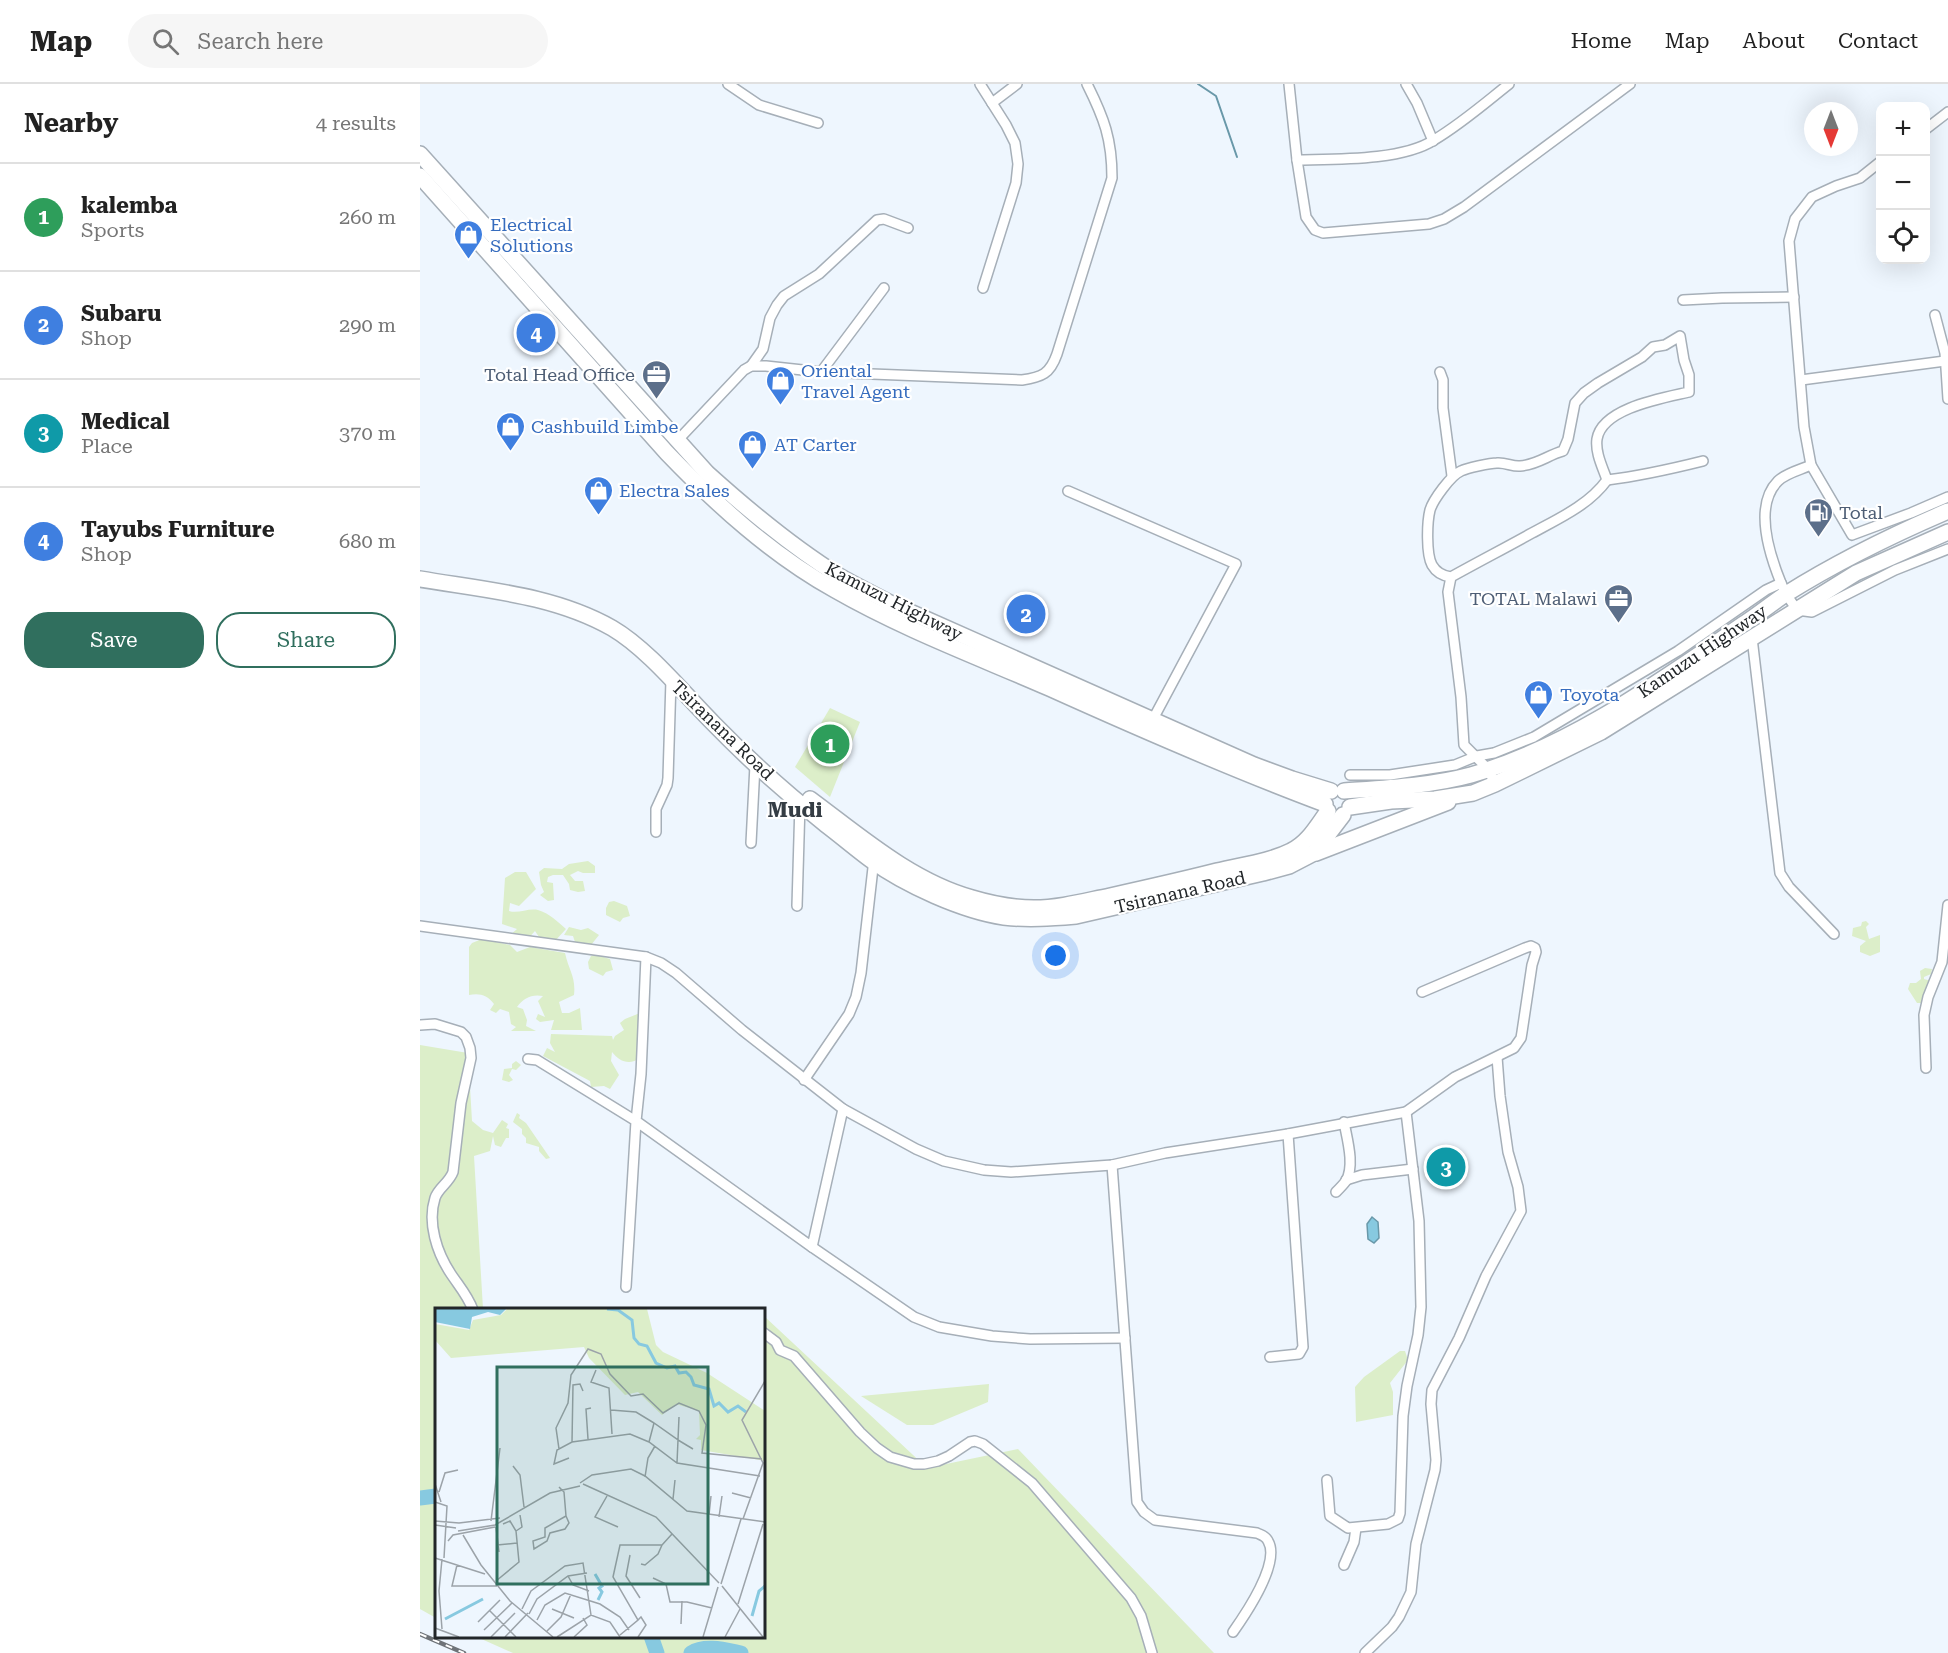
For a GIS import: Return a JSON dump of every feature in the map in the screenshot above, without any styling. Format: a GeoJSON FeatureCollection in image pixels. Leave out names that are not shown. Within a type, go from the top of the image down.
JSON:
{"type":"FeatureCollection","features":[{"type":"Feature","properties":{"kind":"highway","name":"Kamuzu Highway"},"geometry":{"type":"LineString","coordinates":[[420,154],[707,472],[748,510],[801,551],[841,577],[892,604],[1152,721],[1292,779],[1337,803],[1391,788],[1468,775],[1527,754],[1595,721],[1652,685],[1783,589],[1948,511]]}},
{"type":"Feature","properties":{"kind":"highway","name":"Kamuzu Highway"},"geometry":{"type":"LineString","coordinates":[[420,176],[667,453],[738,522],[793,563],[834,590],[886,617],[1146,731],[1337,803],[1435,799],[1473,793],[1495,784],[1601,732],[1856,573],[1948,532]]}},
{"type":"Feature","properties":{"kind":"highway","name":"Tsiranana Road"},"geometry":{"type":"LineString","coordinates":[[420,570],[524,586],[568,598],[607,614],[643,639],[757,755],[876,856],[970,898],[1002,905],[1034,908],[1064,906],[1275,857],[1303,844],[1337,803]]}},
{"type":"Feature","properties":{"kind":"highway","name":"Tsiranana Road"},"geometry":{"type":"LineString","coordinates":[[420,579],[527,597],[572,609],[613,628],[642,649],[755,765],[800,803],[928,892],[975,910],[1004,917],[1045,919],[1076,916],[1289,866],[1314,854],[1337,803]]}},
{"type":"Feature","properties":{"kind":"highway"},"geometry":{"type":"LineString","coordinates":[[1314,854],[1473,793]]}},
{"type":"Feature","properties":{"kind":"street"},"geometry":{"type":"LineString","coordinates":[[728,84],[759,105],[819,123]]}},
{"type":"Feature","properties":{"kind":"street"},"geometry":{"type":"LineString","coordinates":[[980,84],[1015,142],[1017,174],[982,288]]}},
{"type":"Feature","properties":{"kind":"street"},"geometry":{"type":"LineString","coordinates":[[992,104],[1017,84]]}},
{"type":"Feature","properties":{"kind":"street"},"geometry":{"type":"LineString","coordinates":[[751,366],[821,372],[1022,380],[1037,378],[1047,372],[1053,365],[1057,354],[1112,178],[1112,154],[1108,134],[1087,84]]}},
{"type":"Feature","properties":{"kind":"street"},"geometry":{"type":"LineString","coordinates":[[1289,84],[1306,217],[1315,230],[1323,233],[1429,224],[1444,219],[1464,207],[1630,84]]}},
{"type":"Feature","properties":{"kind":"street"},"geometry":{"type":"LineString","coordinates":[[1406,84],[1417,103],[1433,141]]}},
{"type":"Feature","properties":{"kind":"street"},"geometry":{"type":"LineString","coordinates":[[1297,160],[1349,159],[1414,149],[1433,141],[1509,84]]}},
{"type":"Feature","properties":{"kind":"street"},"geometry":{"type":"LineString","coordinates":[[1930,126],[1948,112]]}},
{"type":"Feature","properties":{"kind":"street"},"geometry":{"type":"LineString","coordinates":[[1876,166],[1860,178],[1812,197],[1795,219],[1789,242],[1804,428],[1811,465],[1852,535],[1948,497]]}},
{"type":"Feature","properties":{"kind":"street"},"geometry":{"type":"LineString","coordinates":[[678,440],[744,370],[751,366],[763,349],[771,318],[777,304],[784,296],[819,274],[877,219],[884,219],[908,228]]}},
{"type":"Feature","properties":{"kind":"street"},"geometry":{"type":"LineString","coordinates":[[821,372],[884,288]]}},
{"type":"Feature","properties":{"kind":"street"},"geometry":{"type":"LineString","coordinates":[[1683,300],[1794,297]]}},
{"type":"Feature","properties":{"kind":"street"},"geometry":{"type":"LineString","coordinates":[[1935,315],[1946,361],[1948,399]]}},
{"type":"Feature","properties":{"kind":"street"},"geometry":{"type":"LineString","coordinates":[[1607,480],[1600,461],[1597,440],[1602,425],[1617,414],[1633,407],[1689,392],[1689,375],[1680,336],[1665,345],[1653,347],[1642,357],[1584,393],[1575,403],[1568,439],[1563,451],[1534,464],[1517,467],[1498,463],[1462,470],[1452,476],[1430,510],[1429,558],[1433,567],[1443,576],[1451,577],[1556,520],[1587,500],[1607,480],[1661,472],[1703,461]]}},
{"type":"Feature","properties":{"kind":"street"},"geometry":{"type":"LineString","coordinates":[[1801,380],[1946,361]]}},
{"type":"Feature","properties":{"kind":"street"},"geometry":{"type":"LineString","coordinates":[[1440,372],[1443,380],[1443,408],[1452,476]]}},
{"type":"Feature","properties":{"kind":"street"},"geometry":{"type":"LineString","coordinates":[[1811,465],[1784,476],[1776,483],[1770,492],[1766,509],[1767,545],[1783,589],[1797,610],[1812,612],[1895,570],[1940,550],[1948,549]]}},
{"type":"Feature","properties":{"kind":"street"},"geometry":{"type":"LineString","coordinates":[[1068,491],[1236,564],[1152,721]]}},
{"type":"Feature","properties":{"kind":"street"},"geometry":{"type":"LineString","coordinates":[[1451,577],[1448,592],[1461,697],[1464,745],[1488,769],[1495,784]]}},
{"type":"Feature","properties":{"kind":"street"},"geometry":{"type":"LineString","coordinates":[[1350,775],[1390,775],[1455,765],[1534,737],[1678,651],[1766,590],[1783,589]]}},
{"type":"Feature","properties":{"kind":"street"},"geometry":{"type":"LineString","coordinates":[[1752,638],[1780,873],[1789,887],[1834,934]]}},
{"type":"Feature","properties":{"kind":"street"},"geometry":{"type":"LineString","coordinates":[[656,832],[656,809],[668,778],[671,680]]}},
{"type":"Feature","properties":{"kind":"street"},"geometry":{"type":"LineString","coordinates":[[751,843],[755,765]]}},
{"type":"Feature","properties":{"kind":"street"},"geometry":{"type":"LineString","coordinates":[[797,906],[800,803]]}},
{"type":"Feature","properties":{"kind":"street"},"geometry":{"type":"LineString","coordinates":[[804,1080],[849,1014],[856,996],[876,856]]}},
{"type":"Feature","properties":{"kind":"street"},"geometry":{"type":"LineString","coordinates":[[1926,1068],[1924,1015],[1928,997],[1942,962],[1948,904]]}},
{"type":"Feature","properties":{"kind":"street"},"geometry":{"type":"LineString","coordinates":[[420,926],[646,957],[661,963],[843,1109],[916,1149],[963,1167],[1011,1172],[1112,1165],[1165,1153],[1288,1134],[1406,1112],[1455,1077],[1514,1048],[1521,1038],[1535,948],[1531,946],[1525,948],[1422,992]]}},
{"type":"Feature","properties":{"kind":"street"},"geometry":{"type":"LineString","coordinates":[[626,1287],[641,1074],[646,957]]}},
{"type":"Feature","properties":{"kind":"street"},"geometry":{"type":"LineString","coordinates":[[420,1025],[435,1024],[461,1032],[466,1036],[470,1048],[471,1058],[461,1103],[453,1172],[451,1179],[437,1192],[433,1219],[434,1233],[444,1263],[472,1308]]}},
{"type":"Feature","properties":{"kind":"street"},"geometry":{"type":"LineString","coordinates":[[1365,1653],[1392,1627],[1411,1592],[1416,1544],[1436,1460],[1432,1390],[1459,1338],[1486,1276],[1521,1211],[1518,1187],[1508,1152],[1497,1057]]}},
{"type":"Feature","properties":{"kind":"street"},"geometry":{"type":"LineString","coordinates":[[528,1059],[537,1060],[636,1121],[914,1317],[939,1327],[992,1336],[1030,1339],[1125,1338]]}},
{"type":"Feature","properties":{"kind":"street"},"geometry":{"type":"LineString","coordinates":[[812,1247],[843,1109]]}},
{"type":"Feature","properties":{"kind":"street"},"geometry":{"type":"LineString","coordinates":[[1327,1480],[1330,1516],[1348,1528],[1394,1523],[1398,1519],[1403,1416],[1421,1307],[1419,1221],[1406,1112]]}},
{"type":"Feature","properties":{"kind":"street"},"geometry":{"type":"LineString","coordinates":[[1336,1192],[1346,1180],[1350,1161],[1344,1122]]}},
{"type":"Feature","properties":{"kind":"street"},"geometry":{"type":"LineString","coordinates":[[1270,1357],[1299,1354],[1303,1347],[1288,1134]]}},
{"type":"Feature","properties":{"kind":"street"},"geometry":{"type":"LineString","coordinates":[[1112,1165],[1137,1502],[1155,1520],[1257,1533],[1268,1541],[1269,1560],[1263,1583],[1233,1632]]}},
{"type":"Feature","properties":{"kind":"street"},"geometry":{"type":"LineString","coordinates":[[1346,1180],[1362,1175],[1413,1169]]}},
{"type":"Feature","properties":{"kind":"street"},"geometry":{"type":"LineString","coordinates":[[765,1334],[776,1342],[780,1350],[794,1356],[860,1432],[890,1457],[914,1464],[931,1462],[949,1456],[975,1441],[983,1444],[1032,1483],[1131,1598],[1141,1617],[1152,1653]]}},
{"type":"Feature","properties":{"kind":"street"},"geometry":{"type":"LineString","coordinates":[[1344,1565],[1354,1542],[1356,1528]]}},
{"type":"Feature","properties":{"kind":"green space"},"geometry":{"type":"Polygon","coordinates":[[[830,708],[860,722],[830,797],[795,767],[830,708]]]}},
{"type":"Feature","properties":{"kind":"green space"},"geometry":{"type":"Polygon","coordinates":[[[588,861],[595,866],[595,873],[578,871],[570,875],[575,881],[583,881],[585,891],[570,890],[563,875],[553,875],[548,877],[547,882],[553,883],[554,900],[548,901],[540,895],[544,892],[539,872],[544,868],[562,869],[569,864],[588,861]]]}},
{"type":"Feature","properties":{"kind":"green space"},"geometry":{"type":"Polygon","coordinates":[[[515,872],[526,872],[536,889],[519,906],[510,903],[509,911],[538,910],[550,915],[566,929],[555,941],[541,940],[535,931],[525,942],[509,936],[517,929],[502,924],[505,878],[515,872]]]}},
{"type":"Feature","properties":{"kind":"green space"},"geometry":{"type":"Polygon","coordinates":[[[614,901],[627,906],[630,916],[623,918],[620,922],[606,915],[609,902],[614,901]]]}},
{"type":"Feature","properties":{"kind":"green space"},"geometry":{"type":"Polygon","coordinates":[[[1866,921],[1869,924],[1866,927],[1869,939],[1880,935],[1880,952],[1870,956],[1860,952],[1860,946],[1866,941],[1852,936],[1853,928],[1861,926],[1862,922],[1866,921]]]}},
{"type":"Feature","properties":{"kind":"green space"},"geometry":{"type":"Polygon","coordinates":[[[569,927],[581,930],[588,928],[599,935],[591,945],[581,950],[576,945],[573,936],[564,935],[569,927]]]}},
{"type":"Feature","properties":{"kind":"green space"},"geometry":{"type":"Polygon","coordinates":[[[482,939],[510,945],[517,952],[530,947],[565,953],[573,979],[574,995],[559,1002],[562,1013],[569,1013],[580,1008],[582,1030],[551,1030],[554,1020],[540,1022],[536,1019],[538,1014],[545,1017],[538,1001],[543,996],[535,996],[528,997],[517,1007],[523,1009],[527,1020],[526,1026],[536,1031],[511,1031],[516,1027],[511,1024],[509,1012],[500,1009],[496,1013],[490,1010],[494,1004],[486,997],[469,995],[469,947],[472,943],[482,939]]]}},
{"type":"Feature","properties":{"kind":"green space"},"geometry":{"type":"Polygon","coordinates":[[[597,955],[610,959],[613,970],[606,972],[603,976],[589,969],[588,962],[591,956],[597,955]]]}},
{"type":"Feature","properties":{"kind":"green space"},"geometry":{"type":"Polygon","coordinates":[[[1925,968],[1932,969],[1931,974],[1924,977],[1931,981],[1924,1003],[1917,1003],[1908,989],[1910,983],[1916,983],[1921,979],[1920,971],[1925,968]]]}},
{"type":"Feature","properties":{"kind":"green space"},"geometry":{"type":"Polygon","coordinates":[[[640,1013],[645,1028],[637,1032],[640,1058],[628,1062],[618,1058],[612,1052],[611,1061],[619,1075],[610,1089],[604,1086],[591,1087],[590,1081],[543,1056],[547,1048],[555,1052],[550,1043],[551,1034],[612,1036],[613,1040],[624,1030],[620,1023],[640,1013]]]}},
{"type":"Feature","properties":{"kind":"green space"},"geometry":{"type":"Polygon","coordinates":[[[420,1045],[468,1053],[472,1121],[483,1130],[493,1133],[502,1120],[508,1124],[506,1128],[509,1129],[509,1138],[506,1138],[501,1147],[495,1145],[493,1136],[490,1151],[474,1156],[483,1308],[435,1308],[435,1617],[420,1609],[420,1045]]]}},
{"type":"Feature","properties":{"kind":"green space"},"geometry":{"type":"Polygon","coordinates":[[[516,1061],[521,1065],[516,1070],[512,1069],[509,1075],[513,1080],[509,1082],[502,1080],[504,1069],[512,1068],[512,1064],[516,1061]]]}},
{"type":"Feature","properties":{"kind":"green space"},"geometry":{"type":"Polygon","coordinates":[[[517,1113],[550,1158],[546,1159],[539,1151],[539,1147],[526,1143],[522,1129],[513,1122],[517,1113]]]}},
{"type":"Feature","properties":{"kind":"green space"},"geometry":{"type":"Polygon","coordinates":[[[765,1317],[927,1468],[1018,1449],[1214,1653],[513,1653],[479,1638],[765,1638],[765,1317]]]}},
{"type":"Feature","properties":{"kind":"green space"},"geometry":{"type":"Polygon","coordinates":[[[1400,1351],[1405,1351],[1408,1360],[1390,1383],[1393,1392],[1393,1415],[1356,1422],[1355,1387],[1364,1377],[1400,1351]]]}},
{"type":"Feature","properties":{"kind":"green space"},"geometry":{"type":"Polygon","coordinates":[[[989,1384],[988,1402],[933,1425],[907,1425],[861,1396],[989,1384]]]}},
{"type":"Feature","properties":{"kind":"water"},"geometry":{"type":"Polygon","coordinates":[[[1372,1217],[1378,1222],[1379,1238],[1374,1243],[1368,1239],[1367,1224],[1372,1217]]]}},
{"type":"Feature","properties":{"kind":"waterway"},"geometry":{"type":"LineString","coordinates":[[1198,84],[1216,96],[1237,157]]}},
{"type":"Feature","properties":{"kind":"waterway","name":"Mudi"},"geometry":{"type":"LineString","coordinates":[[420,1498],[435,1496]]}},
{"type":"Feature","properties":{"kind":"waterway","name":"Mudi"},"geometry":{"type":"LineString","coordinates":[[652,1638],[657,1653]]}},
{"type":"Feature","properties":{"kind":"waterway","name":"Mudi"},"geometry":{"type":"LineString","coordinates":[[691,1653],[709,1648],[741,1653]]}},
{"type":"Feature","properties":{"kind":"railway"},"geometry":{"type":"LineString","coordinates":[[420,1634],[464,1653]]}},
{"type":"Feature","properties":{"kind":"place","name":"Electrical Solutions"},"geometry":{"type":"Point","coordinates":[469,260]}},
{"type":"Feature","properties":{"kind":"place","name":"Tayubs Furniture"},"geometry":{"type":"Point","coordinates":[536,333]}},
{"type":"Feature","properties":{"kind":"place","name":"Total Head Office"},"geometry":{"type":"Point","coordinates":[656,400]}},
{"type":"Feature","properties":{"kind":"place","name":"Oriental Travel Agent"},"geometry":{"type":"Point","coordinates":[780,406]}},
{"type":"Feature","properties":{"kind":"place","name":"Cashbuild Limbe"},"geometry":{"type":"Point","coordinates":[510,452]}},
{"type":"Feature","properties":{"kind":"place","name":"AT Carter"},"geometry":{"type":"Point","coordinates":[753,470]}},
{"type":"Feature","properties":{"kind":"place","name":"Electra Sales"},"geometry":{"type":"Point","coordinates":[598,516]}},
{"type":"Feature","properties":{"kind":"place","name":"Total"},"geometry":{"type":"Point","coordinates":[1818,538]}},
{"type":"Feature","properties":{"kind":"place","name":"Subaru"},"geometry":{"type":"Point","coordinates":[1026,614]}},
{"type":"Feature","properties":{"kind":"place","name":"TOTAL Malawi"},"geometry":{"type":"Point","coordinates":[1618,624]}},
{"type":"Feature","properties":{"kind":"place","name":"Toyota"},"geometry":{"type":"Point","coordinates":[1539,720]}},
{"type":"Feature","properties":{"kind":"place","name":"kalemba"},"geometry":{"type":"Point","coordinates":[830,744]}},
{"type":"Feature","properties":{"kind":"place","name":"Medical"},"geometry":{"type":"Point","coordinates":[1446,1167]}},
{"type":"Feature","properties":{"kind":"district","name":"Mudi"},"geometry":{"type":"Point","coordinates":[795,810]}}]}
